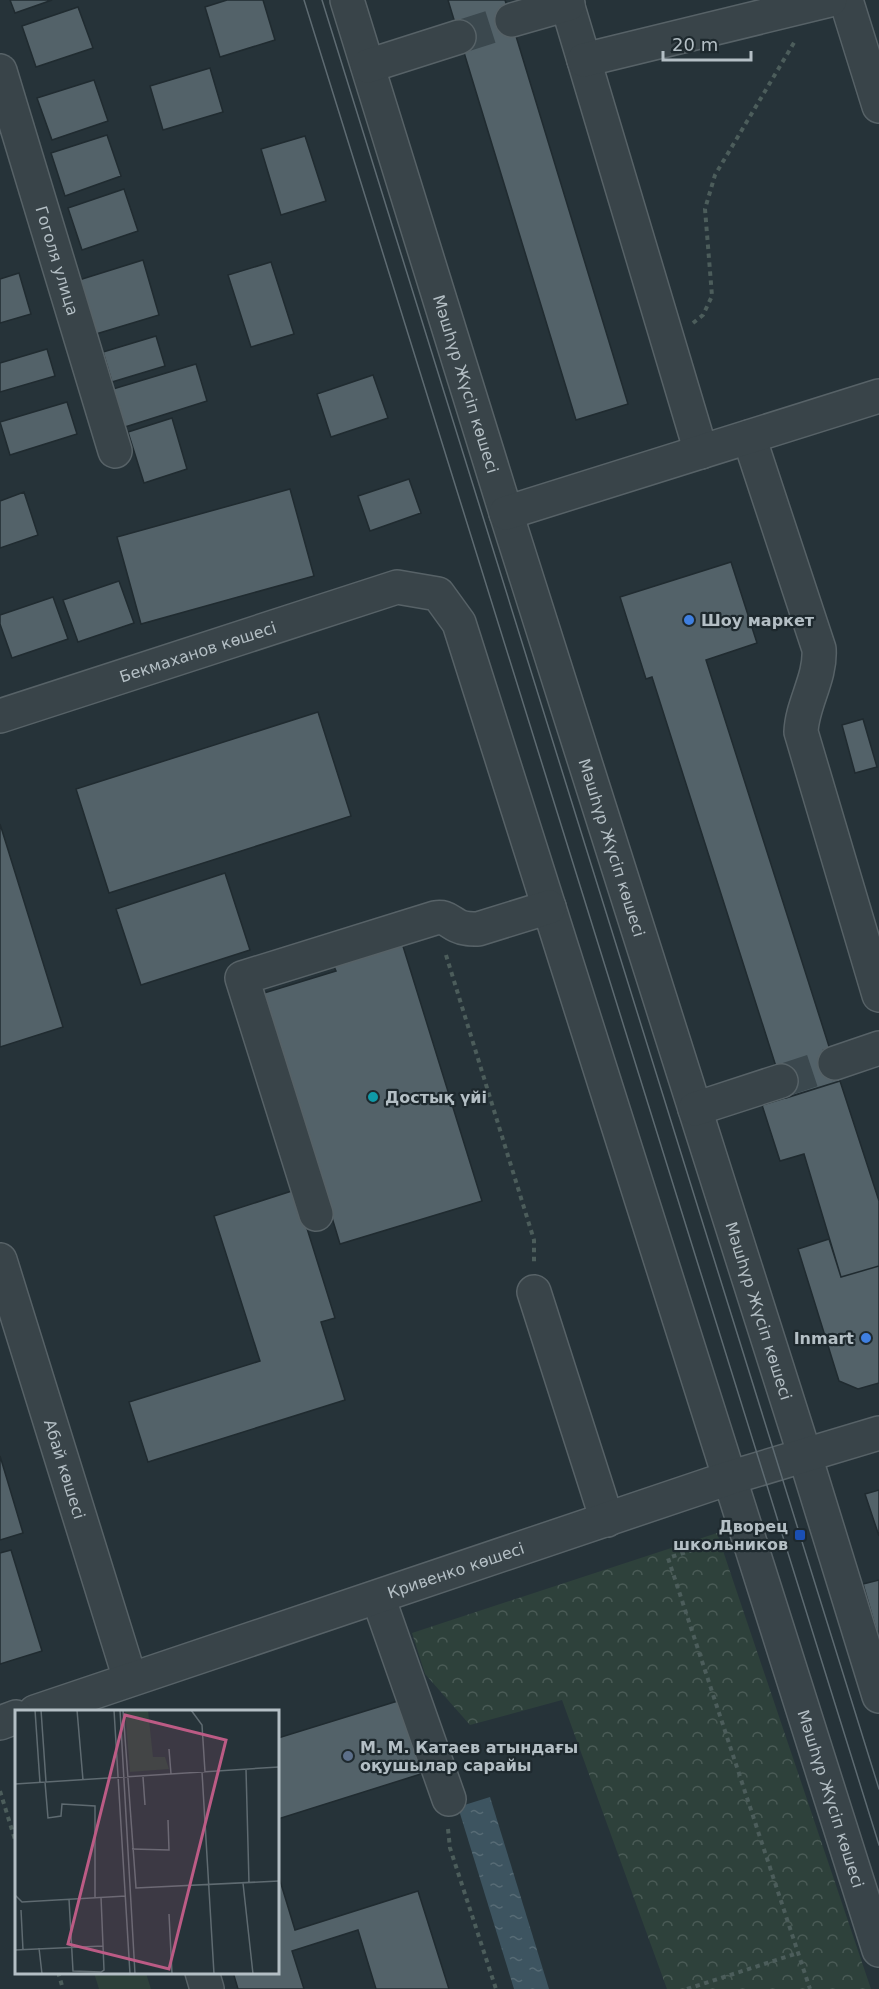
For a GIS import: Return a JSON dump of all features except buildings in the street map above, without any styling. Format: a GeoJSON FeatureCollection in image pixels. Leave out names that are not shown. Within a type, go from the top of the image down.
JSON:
{"type":"FeatureCollection","features":[{"type":"Feature","properties":{"kind":"street","name":"Мәшһүр Жүсіп көшесі"},"geometry":{"type":"LineString","coordinates":[[347,0],[506,513],[805,1455],[879,1696]]}},
{"type":"Feature","properties":{"kind":"street"},"geometry":{"type":"LineString","coordinates":[[584,60],[831,1],[879,106]]}},
{"type":"Feature","properties":{"kind":"street"},"geometry":{"type":"LineString","coordinates":[[512,20],[567,2],[701,452]]}},
{"type":"Feature","properties":{"kind":"street"},"geometry":{"type":"LineString","coordinates":[[368,66],[459,37]]}},
{"type":"Feature","properties":{"kind":"street","name":"Гоголя улица"},"geometry":{"type":"LineString","coordinates":[[0,71],[115,451]]}},
{"type":"Feature","properties":{"kind":"street"},"geometry":{"type":"LineString","coordinates":[[506,513],[879,396]]}},
{"type":"Feature","properties":{"kind":"street"},"geometry":{"type":"LineString","coordinates":[[749,437],[819,649],[820,662],[801,719],[801,732],[879,995]]}},
{"type":"Feature","properties":{"kind":"street","name":"Мәшһүр Жүсіп көшесі"},"geometry":{"type":"LineString","coordinates":[[397,587],[438,594],[459,623],[879,1950]]}},
{"type":"Feature","properties":{"kind":"street","name":"Бекмаханов көшесі"},"geometry":{"type":"LineString","coordinates":[[0,716],[397,587]]}},
{"type":"Feature","properties":{"kind":"street"},"geometry":{"type":"LineString","coordinates":[[316,1214],[242,978],[435,918],[442,917],[458,926],[478,929],[549,907]]}},
{"type":"Feature","properties":{"kind":"street"},"geometry":{"type":"LineString","coordinates":[[835,1063],[879,1048]]}},
{"type":"Feature","properties":{"kind":"street"},"geometry":{"type":"LineString","coordinates":[[695,1109],[781,1081]]}},
{"type":"Feature","properties":{"kind":"street","name":"Абай көшесі"},"geometry":{"type":"LineString","coordinates":[[0,1260],[118,1693]]}},
{"type":"Feature","properties":{"kind":"street"},"geometry":{"type":"LineString","coordinates":[[534,1292],[607,1520]]}},
{"type":"Feature","properties":{"kind":"street","name":"Кривенко көшесі"},"geometry":{"type":"LineString","coordinates":[[43,1710],[118,1693],[378,1597],[729,1478],[879,1433]]}},
{"type":"Feature","properties":{"kind":"street"},"geometry":{"type":"LineString","coordinates":[[378,1597],[449,1799]]}},
{"type":"Feature","properties":{"kind":"street"},"geometry":{"type":"LineString","coordinates":[[0,1723],[15,1717]]}},
{"type":"Feature","properties":{"kind":"street"},"geometry":{"type":"LineString","coordinates":[[203,1974],[207,1989]]}},
{"type":"Feature","properties":{"kind":"path"},"geometry":{"type":"LineString","coordinates":[[668,342],[703,315],[712,296],[710,247],[705,209],[715,175],[831,1]]}},
{"type":"Feature","properties":{"kind":"path"},"geometry":{"type":"LineString","coordinates":[[435,918],[534,1240],[534,1292]]}},
{"type":"Feature","properties":{"kind":"path"},"geometry":{"type":"LineString","coordinates":[[702,1547],[668,1558],[810,1989]]}},
{"type":"Feature","properties":{"kind":"path"},"geometry":{"type":"LineString","coordinates":[[0,1791],[15,1840]]}},
{"type":"Feature","properties":{"kind":"path"},"geometry":{"type":"LineString","coordinates":[[449,1799],[447,1823],[450,1848],[496,1989]]}},
{"type":"Feature","properties":{"kind":"path"},"geometry":{"type":"LineString","coordinates":[[687,1989],[798,1953]]}},
{"type":"Feature","properties":{"kind":"path"},"geometry":{"type":"LineString","coordinates":[[59,1974],[63,1989]]}},
{"type":"Feature","properties":{"kind":"green space"},"geometry":{"type":"Polygon","coordinates":[[[717,1533],[871,1989],[667,1989],[562,1700],[470,1725],[425,1674],[412,1633],[717,1533]]]}},
{"type":"Feature","properties":{"kind":"green space"},"geometry":{"type":"Polygon","coordinates":[[[94,1974],[146,1974],[151,1989],[99,1989],[94,1974]]]}},
{"type":"Feature","properties":{"kind":"water"},"geometry":{"type":"Polygon","coordinates":[[[490,1797],[549,1989],[514,1989],[458,1807],[490,1797]]]}},
{"type":"Feature","properties":{"kind":"tunnel"},"geometry":{"type":"LineString","coordinates":[[459,37],[512,20]]}},
{"type":"Feature","properties":{"kind":"tunnel"},"geometry":{"type":"LineString","coordinates":[[781,1081],[835,1063]]}},
{"type":"Feature","properties":{"kind":"tram line"},"geometry":{"type":"LineString","coordinates":[[304,0],[879,1845]]}},
{"type":"Feature","properties":{"kind":"tram line"},"geometry":{"type":"LineString","coordinates":[[322,0],[879,1789]]}},
{"type":"Feature","properties":{"kind":"place","name":"Шоу маркет"},"geometry":{"type":"Point","coordinates":[689,620]}},
{"type":"Feature","properties":{"kind":"place","name":"Достық үйі"},"geometry":{"type":"Point","coordinates":[373,1097]}},
{"type":"Feature","properties":{"kind":"place","name":"Inmart"},"geometry":{"type":"Point","coordinates":[866,1338]}},
{"type":"Feature","properties":{"kind":"place","name":"Дворец школьников"},"geometry":{"type":"Point","coordinates":[800,1535]}},
{"type":"Feature","properties":{"kind":"place","name":"М. М. Катаев атындағы оқушылар сарайы"},"geometry":{"type":"Point","coordinates":[348,1756]}}]}
